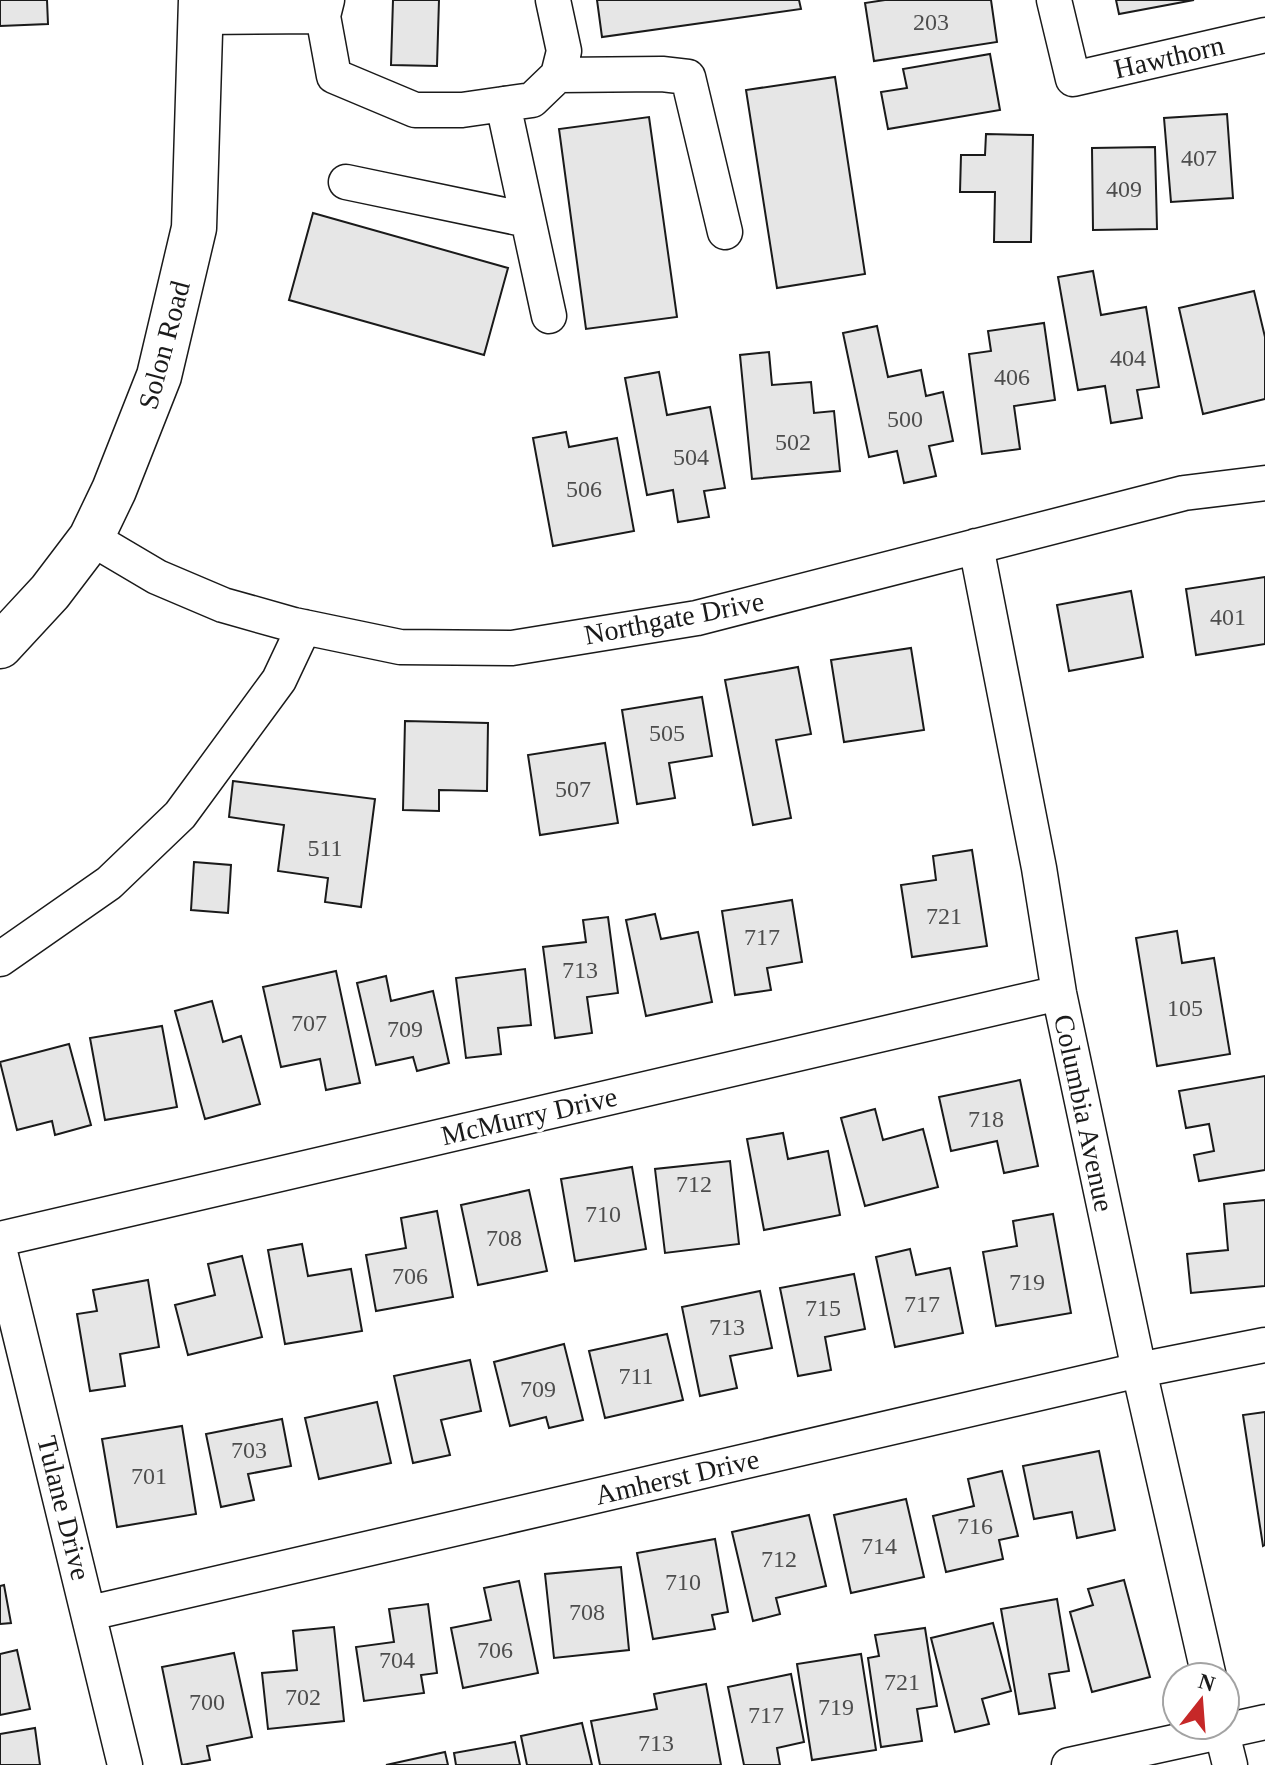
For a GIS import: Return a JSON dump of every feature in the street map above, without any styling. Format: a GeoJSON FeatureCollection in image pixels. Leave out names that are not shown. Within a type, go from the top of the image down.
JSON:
{"type":"FeatureCollection","features":[{"type":"Feature","properties":{"kind":"main road","name":"Solon Road"},"geometry":{"type":"LineString","coordinates":[[0,646],[50,592],[91,538],[136,439],[159,376],[194,228],[201,8]]}},
{"type":"Feature","properties":{"kind":"street"},"geometry":{"type":"LineString","coordinates":[[201,8],[325,8],[334,76],[415,110],[462,110],[532,100],[558,75],[564,51],[553,0]]}},
{"type":"Feature","properties":{"kind":"street","name":"Hawthorn"},"geometry":{"type":"LineString","coordinates":[[1054,0],[1073,79],[1265,35]]}},
{"type":"Feature","properties":{"kind":"street"},"geometry":{"type":"LineString","coordinates":[[558,75],[662,74],[688,77],[725,232]]}},
{"type":"Feature","properties":{"kind":"street"},"geometry":{"type":"LineString","coordinates":[[503,104],[549,316]]}},
{"type":"Feature","properties":{"kind":"street"},"geometry":{"type":"LineString","coordinates":[[346,182],[528,220]]}},
{"type":"Feature","properties":{"kind":"street","name":"Northgate Drive"},"geometry":{"type":"LineString","coordinates":[[91,538],[157,577],[223,605],[304,627],[400,647],[512,648],[697,618],[1184,493],[1265,483]]}},
{"type":"Feature","properties":{"kind":"street","name":"Columbia Avenue"},"geometry":{"type":"LineString","coordinates":[[976,546],[1039,868],[1059,993],[1139,1370],[1205,1661]]}},
{"type":"Feature","properties":{"kind":"street"},"geometry":{"type":"LineString","coordinates":[[0,959],[109,883],[180,815],[279,680],[304,627]]}},
{"type":"Feature","properties":{"kind":"street","name":"McMurry Drive"},"geometry":{"type":"LineString","coordinates":[[0,1239],[1059,993]]}},
{"type":"Feature","properties":{"kind":"street","name":"Tulane Drive"},"geometry":{"type":"LineString","coordinates":[[0,1252],[125,1765]]}},
{"type":"Feature","properties":{"kind":"street","name":"Amherst Drive"},"geometry":{"type":"LineString","coordinates":[[90,1613],[1139,1370],[1265,1345]]}},
{"type":"Feature","properties":{"kind":"street"},"geometry":{"type":"LineString","coordinates":[[1241,1725],[1265,1722]]}},
{"type":"Feature","properties":{"kind":"street"},"geometry":{"type":"LineString","coordinates":[[1069,1765],[1168,1741]]}},
{"type":"Feature","properties":{"kind":"street"},"geometry":{"type":"LineString","coordinates":[[1224,1741],[1230,1765]]}},
{"type":"Feature","properties":{"kind":"building"},"geometry":{"type":"Polygon","coordinates":[[[0,0],[47,0],[48,24],[0,26],[0,0]]]}},
{"type":"Feature","properties":{"kind":"building"},"geometry":{"type":"Polygon","coordinates":[[[393,0],[439,0],[437,66],[391,65],[393,0]]]}},
{"type":"Feature","properties":{"kind":"building"},"geometry":{"type":"Polygon","coordinates":[[[597,0],[799,0],[801,9],[602,37],[597,0]]]}},
{"type":"Feature","properties":{"kind":"building"},"geometry":{"type":"Polygon","coordinates":[[[885,0],[991,0],[997,42],[874,61],[865,3],[885,0]]]}},
{"type":"Feature","properties":{"kind":"building"},"geometry":{"type":"Polygon","coordinates":[[[1116,0],[1194,0],[1119,14],[1116,0]]]}},
{"type":"Feature","properties":{"kind":"building"},"geometry":{"type":"Polygon","coordinates":[[[990,54],[1000,110],[888,129],[881,92],[907,88],[903,69],[990,54]]]}},
{"type":"Feature","properties":{"kind":"building"},"geometry":{"type":"Polygon","coordinates":[[[835,77],[865,274],[777,288],[746,90],[835,77]]]}},
{"type":"Feature","properties":{"kind":"building"},"geometry":{"type":"Polygon","coordinates":[[[1227,114],[1233,198],[1171,202],[1164,118],[1227,114]]]}},
{"type":"Feature","properties":{"kind":"building"},"geometry":{"type":"Polygon","coordinates":[[[649,117],[677,317],[586,329],[559,129],[649,117]]]}},
{"type":"Feature","properties":{"kind":"building"},"geometry":{"type":"Polygon","coordinates":[[[986,134],[1033,135],[1031,242],[994,242],[995,192],[960,192],[961,155],[985,155],[986,134]]]}},
{"type":"Feature","properties":{"kind":"building"},"geometry":{"type":"Polygon","coordinates":[[[1155,147],[1157,229],[1093,230],[1092,148],[1155,147]]]}},
{"type":"Feature","properties":{"kind":"building"},"geometry":{"type":"Polygon","coordinates":[[[313,213],[508,268],[484,355],[289,300],[313,213]]]}},
{"type":"Feature","properties":{"kind":"building"},"geometry":{"type":"Polygon","coordinates":[[[1093,271],[1101,315],[1146,307],[1159,387],[1137,390],[1142,418],[1111,423],[1105,386],[1078,390],[1058,277],[1093,271]]]}},
{"type":"Feature","properties":{"kind":"building"},"geometry":{"type":"Polygon","coordinates":[[[1254,291],[1265,337],[1265,399],[1203,414],[1179,308],[1254,291]]]}},
{"type":"Feature","properties":{"kind":"building"},"geometry":{"type":"Polygon","coordinates":[[[1044,323],[1055,400],[1014,406],[1020,449],[982,454],[969,354],[991,351],[988,331],[1044,323]]]}},
{"type":"Feature","properties":{"kind":"building"},"geometry":{"type":"Polygon","coordinates":[[[877,326],[888,377],[921,370],[926,396],[943,392],[953,441],[929,446],[936,476],[904,483],[897,451],[869,457],[843,333],[877,326]]]}},
{"type":"Feature","properties":{"kind":"building"},"geometry":{"type":"Polygon","coordinates":[[[769,352],[772,385],[811,382],[814,413],[834,411],[840,471],[752,479],[740,355],[769,352]]]}},
{"type":"Feature","properties":{"kind":"building"},"geometry":{"type":"Polygon","coordinates":[[[659,372],[667,415],[710,407],[725,488],[704,491],[709,517],[678,522],[673,490],[647,495],[625,378],[659,372]]]}},
{"type":"Feature","properties":{"kind":"building"},"geometry":{"type":"Polygon","coordinates":[[[566,432],[569,447],[617,438],[634,531],[553,546],[533,438],[566,432]]]}},
{"type":"Feature","properties":{"kind":"building"},"geometry":{"type":"Polygon","coordinates":[[[1265,577],[1265,644],[1196,655],[1186,589],[1265,577]]]}},
{"type":"Feature","properties":{"kind":"building"},"geometry":{"type":"Polygon","coordinates":[[[1131,591],[1143,657],[1069,671],[1057,605],[1131,591]]]}},
{"type":"Feature","properties":{"kind":"building"},"geometry":{"type":"Polygon","coordinates":[[[911,648],[924,730],[844,742],[831,660],[911,648]]]}},
{"type":"Feature","properties":{"kind":"building"},"geometry":{"type":"Polygon","coordinates":[[[798,667],[811,734],[776,740],[791,818],[753,825],[725,680],[798,667]]]}},
{"type":"Feature","properties":{"kind":"building"},"geometry":{"type":"Polygon","coordinates":[[[702,697],[712,756],[669,763],[675,798],[637,804],[622,710],[702,697]]]}},
{"type":"Feature","properties":{"kind":"building"},"geometry":{"type":"Polygon","coordinates":[[[405,721],[488,723],[487,791],[439,790],[439,811],[403,810],[405,721]]]}},
{"type":"Feature","properties":{"kind":"building"},"geometry":{"type":"Polygon","coordinates":[[[605,743],[618,823],[540,835],[528,755],[605,743]]]}},
{"type":"Feature","properties":{"kind":"building"},"geometry":{"type":"Polygon","coordinates":[[[233,781],[375,799],[361,907],[325,902],[328,878],[278,871],[284,825],[229,817],[233,781]]]}},
{"type":"Feature","properties":{"kind":"building"},"geometry":{"type":"Polygon","coordinates":[[[972,850],[987,946],[912,957],[901,885],[936,880],[933,856],[972,850]]]}},
{"type":"Feature","properties":{"kind":"building"},"geometry":{"type":"Polygon","coordinates":[[[194,862],[231,865],[228,913],[191,910],[194,862]]]}},
{"type":"Feature","properties":{"kind":"building"},"geometry":{"type":"Polygon","coordinates":[[[792,900],[802,962],[767,968],[771,990],[735,995],[722,911],[792,900]]]}},
{"type":"Feature","properties":{"kind":"building"},"geometry":{"type":"Polygon","coordinates":[[[655,914],[661,939],[698,932],[712,1002],[646,1016],[626,920],[655,914]]]}},
{"type":"Feature","properties":{"kind":"building"},"geometry":{"type":"Polygon","coordinates":[[[608,917],[618,993],[587,997],[592,1033],[555,1038],[543,947],[586,942],[583,920],[608,917]]]}},
{"type":"Feature","properties":{"kind":"building"},"geometry":{"type":"Polygon","coordinates":[[[1177,931],[1182,963],[1214,958],[1230,1054],[1157,1066],[1136,938],[1177,931]]]}},
{"type":"Feature","properties":{"kind":"building"},"geometry":{"type":"Polygon","coordinates":[[[525,969],[531,1025],[498,1028],[501,1054],[466,1058],[456,978],[525,969]]]}},
{"type":"Feature","properties":{"kind":"building"},"geometry":{"type":"Polygon","coordinates":[[[336,971],[360,1083],[326,1090],[320,1059],[281,1067],[263,987],[336,971]]]}},
{"type":"Feature","properties":{"kind":"building"},"geometry":{"type":"Polygon","coordinates":[[[386,976],[391,1001],[433,991],[449,1063],[417,1071],[413,1057],[376,1065],[357,983],[386,976]]]}},
{"type":"Feature","properties":{"kind":"building"},"geometry":{"type":"Polygon","coordinates":[[[212,1001],[223,1042],[241,1036],[260,1104],[205,1119],[175,1011],[212,1001]]]}},
{"type":"Feature","properties":{"kind":"building"},"geometry":{"type":"Polygon","coordinates":[[[162,1026],[177,1107],[105,1120],[90,1038],[162,1026]]]}},
{"type":"Feature","properties":{"kind":"building"},"geometry":{"type":"Polygon","coordinates":[[[69,1044],[91,1125],[55,1135],[52,1121],[17,1130],[0,1062],[69,1044]]]}},
{"type":"Feature","properties":{"kind":"building"},"geometry":{"type":"Polygon","coordinates":[[[1265,1076],[1265,1170],[1199,1181],[1194,1155],[1214,1151],[1209,1124],[1186,1128],[1179,1091],[1265,1076]]]}},
{"type":"Feature","properties":{"kind":"building"},"geometry":{"type":"Polygon","coordinates":[[[1020,1080],[1038,1166],[1004,1173],[997,1141],[951,1151],[939,1097],[1020,1080]]]}},
{"type":"Feature","properties":{"kind":"building"},"geometry":{"type":"Polygon","coordinates":[[[875,1109],[883,1140],[923,1129],[938,1187],[865,1206],[841,1118],[875,1109]]]}},
{"type":"Feature","properties":{"kind":"building"},"geometry":{"type":"Polygon","coordinates":[[[783,1133],[788,1159],[828,1151],[840,1215],[764,1230],[747,1139],[783,1133]]]}},
{"type":"Feature","properties":{"kind":"building"},"geometry":{"type":"Polygon","coordinates":[[[730,1161],[739,1244],[665,1253],[655,1169],[730,1161]]]}},
{"type":"Feature","properties":{"kind":"building"},"geometry":{"type":"Polygon","coordinates":[[[632,1167],[646,1249],[575,1261],[561,1179],[632,1167]]]}},
{"type":"Feature","properties":{"kind":"building"},"geometry":{"type":"Polygon","coordinates":[[[529,1190],[547,1271],[478,1285],[461,1205],[529,1190]]]}},
{"type":"Feature","properties":{"kind":"building"},"geometry":{"type":"Polygon","coordinates":[[[1265,1200],[1265,1286],[1191,1293],[1187,1254],[1228,1250],[1224,1204],[1265,1200]]]}},
{"type":"Feature","properties":{"kind":"building"},"geometry":{"type":"Polygon","coordinates":[[[437,1211],[453,1297],[376,1311],[366,1255],[406,1248],[401,1218],[437,1211]]]}},
{"type":"Feature","properties":{"kind":"building"},"geometry":{"type":"Polygon","coordinates":[[[1053,1214],[1071,1313],[996,1326],[983,1252],[1017,1246],[1013,1221],[1053,1214]]]}},
{"type":"Feature","properties":{"kind":"building"},"geometry":{"type":"Polygon","coordinates":[[[302,1244],[308,1276],[351,1269],[362,1331],[285,1344],[268,1250],[302,1244]]]}},
{"type":"Feature","properties":{"kind":"building"},"geometry":{"type":"Polygon","coordinates":[[[910,1249],[916,1275],[950,1268],[963,1333],[895,1347],[876,1257],[910,1249]]]}},
{"type":"Feature","properties":{"kind":"building"},"geometry":{"type":"Polygon","coordinates":[[[242,1256],[262,1337],[188,1355],[175,1305],[215,1295],[208,1264],[242,1256]]]}},
{"type":"Feature","properties":{"kind":"building"},"geometry":{"type":"Polygon","coordinates":[[[854,1274],[865,1329],[825,1337],[831,1370],[798,1376],[780,1288],[854,1274]]]}},
{"type":"Feature","properties":{"kind":"building"},"geometry":{"type":"Polygon","coordinates":[[[148,1280],[159,1347],[120,1354],[125,1386],[90,1391],[77,1314],[97,1311],[93,1290],[148,1280]]]}},
{"type":"Feature","properties":{"kind":"building"},"geometry":{"type":"Polygon","coordinates":[[[760,1291],[772,1348],[730,1356],[737,1388],[700,1396],[682,1307],[760,1291]]]}},
{"type":"Feature","properties":{"kind":"building"},"geometry":{"type":"Polygon","coordinates":[[[667,1334],[683,1400],[605,1418],[589,1351],[667,1334]]]}},
{"type":"Feature","properties":{"kind":"building"},"geometry":{"type":"Polygon","coordinates":[[[564,1344],[583,1420],[549,1428],[546,1417],[510,1426],[494,1362],[564,1344]]]}},
{"type":"Feature","properties":{"kind":"building"},"geometry":{"type":"Polygon","coordinates":[[[470,1360],[481,1411],[441,1420],[450,1455],[413,1463],[394,1376],[470,1360]]]}},
{"type":"Feature","properties":{"kind":"building"},"geometry":{"type":"Polygon","coordinates":[[[377,1402],[391,1463],[319,1479],[305,1418],[377,1402]]]}},
{"type":"Feature","properties":{"kind":"building"},"geometry":{"type":"Polygon","coordinates":[[[1265,1412],[1265,1545],[1263,1546],[1243,1415],[1265,1412]]]}},
{"type":"Feature","properties":{"kind":"building"},"geometry":{"type":"Polygon","coordinates":[[[282,1419],[291,1466],[248,1474],[254,1500],[221,1507],[206,1434],[282,1419]]]}},
{"type":"Feature","properties":{"kind":"building"},"geometry":{"type":"Polygon","coordinates":[[[182,1426],[196,1514],[117,1527],[102,1439],[182,1426]]]}},
{"type":"Feature","properties":{"kind":"building"},"geometry":{"type":"Polygon","coordinates":[[[1099,1451],[1115,1530],[1077,1538],[1072,1512],[1034,1519],[1023,1466],[1099,1451]]]}},
{"type":"Feature","properties":{"kind":"building"},"geometry":{"type":"Polygon","coordinates":[[[1002,1471],[1018,1536],[999,1540],[1003,1559],[946,1572],[933,1516],[974,1506],[968,1479],[1002,1471]]]}},
{"type":"Feature","properties":{"kind":"building"},"geometry":{"type":"Polygon","coordinates":[[[906,1499],[924,1577],[851,1593],[834,1515],[906,1499]]]}},
{"type":"Feature","properties":{"kind":"building"},"geometry":{"type":"Polygon","coordinates":[[[809,1515],[826,1586],[776,1598],[780,1614],[753,1621],[732,1532],[809,1515]]]}},
{"type":"Feature","properties":{"kind":"building"},"geometry":{"type":"Polygon","coordinates":[[[715,1539],[728,1612],[712,1615],[715,1629],[653,1639],[637,1553],[715,1539]]]}},
{"type":"Feature","properties":{"kind":"building"},"geometry":{"type":"Polygon","coordinates":[[[621,1567],[629,1650],[554,1658],[545,1574],[621,1567]]]}},
{"type":"Feature","properties":{"kind":"building"},"geometry":{"type":"Polygon","coordinates":[[[1124,1580],[1150,1677],[1092,1692],[1070,1612],[1093,1605],[1088,1589],[1124,1580]]]}},
{"type":"Feature","properties":{"kind":"building"},"geometry":{"type":"Polygon","coordinates":[[[519,1581],[538,1673],[463,1688],[451,1628],[491,1620],[484,1588],[519,1581]]]}},
{"type":"Feature","properties":{"kind":"building"},"geometry":{"type":"Polygon","coordinates":[[[4,1585],[11,1623],[0,1624],[0,1586],[4,1585]]]}},
{"type":"Feature","properties":{"kind":"building"},"geometry":{"type":"Polygon","coordinates":[[[1057,1599],[1069,1671],[1049,1674],[1055,1708],[1019,1714],[1001,1609],[1057,1599]]]}},
{"type":"Feature","properties":{"kind":"building"},"geometry":{"type":"Polygon","coordinates":[[[428,1604],[437,1673],[421,1675],[424,1693],[364,1701],[356,1647],[394,1642],[389,1609],[428,1604]]]}},
{"type":"Feature","properties":{"kind":"building"},"geometry":{"type":"Polygon","coordinates":[[[993,1623],[1011,1691],[982,1699],[989,1724],[955,1732],[931,1638],[993,1623]]]}},
{"type":"Feature","properties":{"kind":"building"},"geometry":{"type":"Polygon","coordinates":[[[334,1627],[344,1721],[268,1729],[262,1673],[297,1670],[293,1631],[334,1627]]]}},
{"type":"Feature","properties":{"kind":"building"},"geometry":{"type":"Polygon","coordinates":[[[925,1628],[937,1706],[917,1709],[922,1741],[881,1747],[868,1658],[879,1656],[875,1635],[925,1628]]]}},
{"type":"Feature","properties":{"kind":"building"},"geometry":{"type":"Polygon","coordinates":[[[17,1650],[30,1709],[0,1715],[0,1654],[17,1650]]]}},
{"type":"Feature","properties":{"kind":"building"},"geometry":{"type":"Polygon","coordinates":[[[234,1653],[252,1737],[207,1746],[210,1760],[182,1765],[162,1667],[234,1653]]]}},
{"type":"Feature","properties":{"kind":"building"},"geometry":{"type":"Polygon","coordinates":[[[861,1654],[876,1750],[812,1760],[797,1664],[861,1654]]]}},
{"type":"Feature","properties":{"kind":"building"},"geometry":{"type":"Polygon","coordinates":[[[791,1674],[804,1742],[777,1748],[780,1765],[744,1765],[728,1687],[791,1674]]]}},
{"type":"Feature","properties":{"kind":"building"},"geometry":{"type":"Polygon","coordinates":[[[706,1684],[721,1765],[600,1765],[591,1721],[657,1709],[654,1694],[706,1684]]]}},
{"type":"Feature","properties":{"kind":"building"},"geometry":{"type":"Polygon","coordinates":[[[582,1723],[592,1765],[527,1765],[521,1736],[582,1723]]]}},
{"type":"Feature","properties":{"kind":"building"},"geometry":{"type":"Polygon","coordinates":[[[35,1728],[40,1765],[0,1765],[0,1734],[35,1728]]]}},
{"type":"Feature","properties":{"kind":"building"},"geometry":{"type":"Polygon","coordinates":[[[515,1742],[520,1765],[456,1765],[454,1753],[515,1742]]]}},
{"type":"Feature","properties":{"kind":"building"},"geometry":{"type":"Polygon","coordinates":[[[445,1752],[448,1765],[386,1765],[445,1752]]]}}]}
